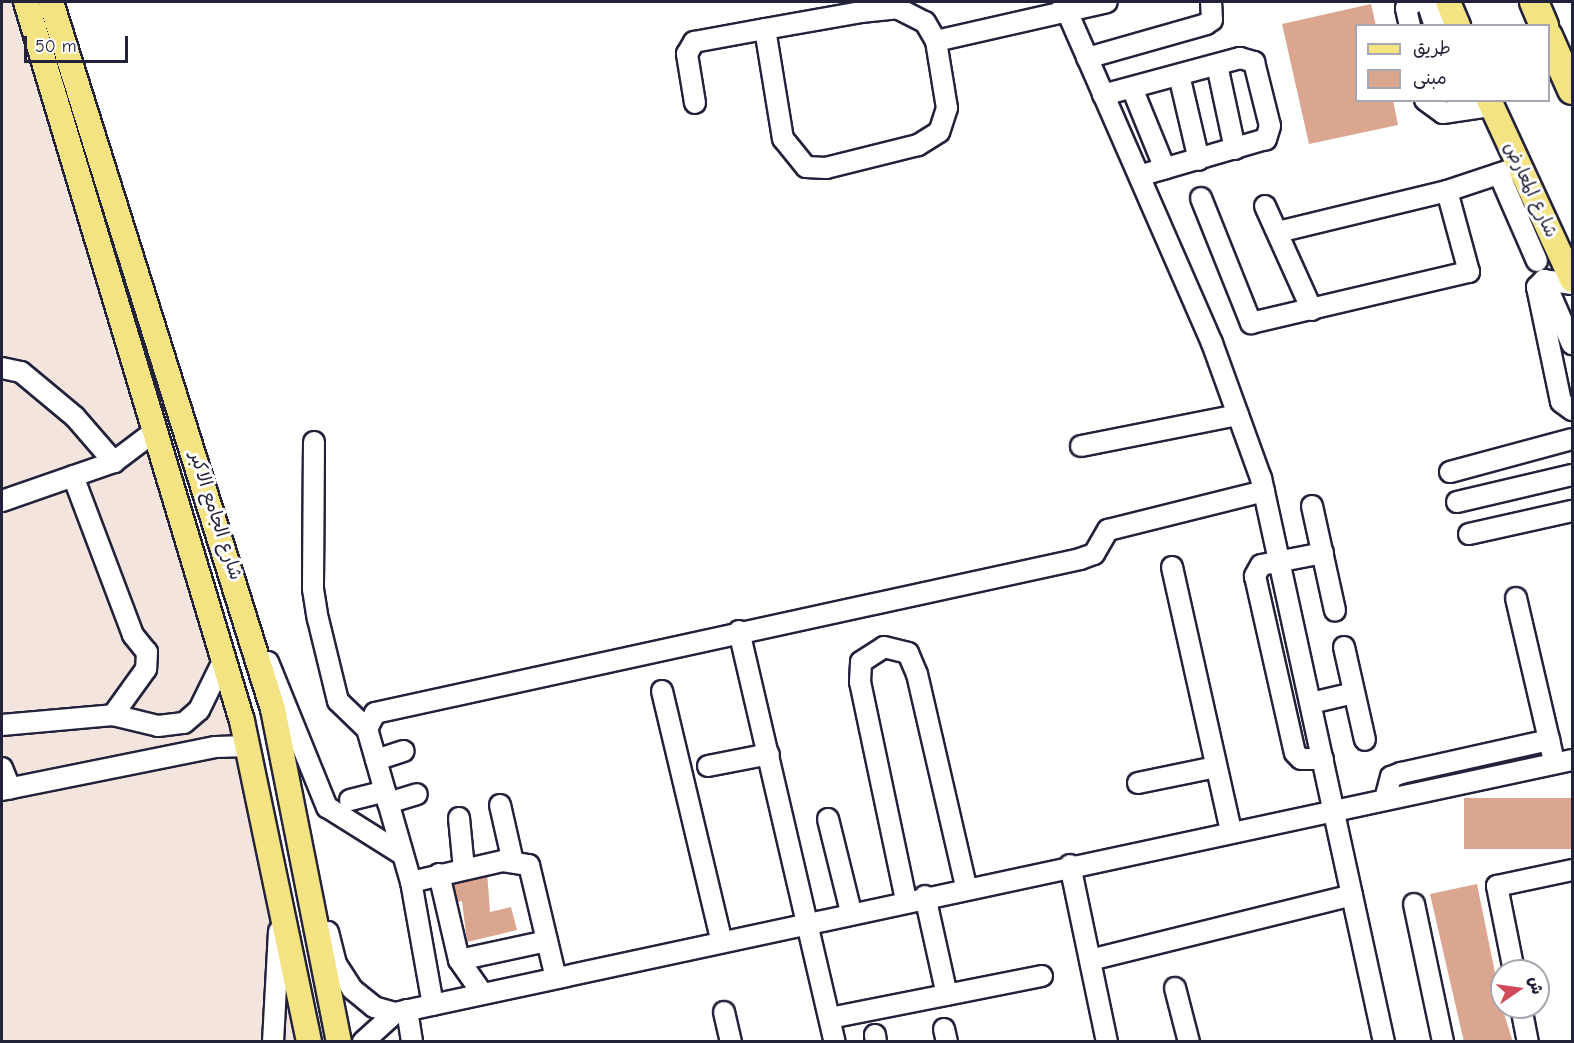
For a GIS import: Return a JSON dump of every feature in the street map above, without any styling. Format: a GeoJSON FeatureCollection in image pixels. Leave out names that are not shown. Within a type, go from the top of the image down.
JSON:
{"type":"FeatureCollection","features":[{"type":"Feature","properties":{"kind":"highway"},"geometry":{"type":"LineString","coordinates":[[1534,2],[1543,24]]}},
{"type":"Feature","properties":{"kind":"highway"},"geometry":{"type":"LineString","coordinates":[[1550,40],[1572,90]]}},
{"type":"Feature","properties":{"kind":"main road","name":"شارع الجامع الاكبر"},"geometry":{"type":"LineString","coordinates":[[26,2],[224,659],[277,871],[309,1041]]}},
{"type":"Feature","properties":{"kind":"main road","name":"شارع الجامع الاكبر"},"geometry":{"type":"LineString","coordinates":[[51,2],[242,602],[273,708],[339,1041]]}},
{"type":"Feature","properties":{"kind":"main road"},"geometry":{"type":"LineString","coordinates":[[1449,2],[1457,24]]}},
{"type":"Feature","properties":{"kind":"main road","name":"شارع المعارض"},"geometry":{"type":"LineString","coordinates":[[1490,103],[1509,171],[1572,282]]}},
{"type":"Feature","properties":{"kind":"street"},"geometry":{"type":"LineString","coordinates":[[936,41],[1065,6],[1107,2]]}},
{"type":"Feature","properties":{"kind":"street"},"geometry":{"type":"LineString","coordinates":[[1087,58],[1206,24],[1212,20],[1210,2]]}},
{"type":"Feature","properties":{"kind":"street"},"geometry":{"type":"LineString","coordinates":[[1410,24],[1406,8],[1415,2]]}},
{"type":"Feature","properties":{"kind":"street"},"geometry":{"type":"LineString","coordinates":[[1427,2],[1434,24]]}},
{"type":"Feature","properties":{"kind":"street"},"geometry":{"type":"LineString","coordinates":[[1065,6],[1139,176],[1238,415],[1264,491],[1384,1041]]}},
{"type":"Feature","properties":{"kind":"street"},"geometry":{"type":"LineString","coordinates":[[695,103],[687,54],[694,42],[765,29],[897,8],[924,22],[936,41],[946,108],[939,132],[918,145],[826,168],[806,167],[783,139],[765,29]]}},
{"type":"Feature","properties":{"kind":"street"},"geometry":{"type":"LineString","coordinates":[[1103,95],[1249,58],[1259,73],[1269,133],[1261,142],[1139,176]]}},
{"type":"Feature","properties":{"kind":"street"},"geometry":{"type":"LineString","coordinates":[[1217,65],[1235,149]]}},
{"type":"Feature","properties":{"kind":"street"},"geometry":{"type":"LineString","coordinates":[[1179,75],[1199,160]]}},
{"type":"Feature","properties":{"kind":"street"},"geometry":{"type":"LineString","coordinates":[[1132,88],[1165,169]]}},
{"type":"Feature","properties":{"kind":"street"},"geometry":{"type":"LineString","coordinates":[[1427,102],[1435,111],[1490,103]]}},
{"type":"Feature","properties":{"kind":"street"},"geometry":{"type":"LineString","coordinates":[[1278,232],[1447,191],[1509,171],[1537,261]]}},
{"type":"Feature","properties":{"kind":"street"},"geometry":{"type":"LineString","coordinates":[[1201,198],[1251,323],[1469,272],[1447,191]]}},
{"type":"Feature","properties":{"kind":"street"},"geometry":{"type":"LineString","coordinates":[[1265,206],[1312,310]]}},
{"type":"Feature","properties":{"kind":"street"},"geometry":{"type":"LineString","coordinates":[[1572,282],[1544,280],[1537,286],[1561,402],[1572,410]]}},
{"type":"Feature","properties":{"kind":"street"},"geometry":{"type":"LineString","coordinates":[[1544,280],[1572,344]]}},
{"type":"Feature","properties":{"kind":"street"},"geometry":{"type":"LineString","coordinates":[[2,368],[30,379],[75,417],[114,462]]}},
{"type":"Feature","properties":{"kind":"street"},"geometry":{"type":"LineString","coordinates":[[1081,446],[1238,415]]}},
{"type":"Feature","properties":{"kind":"street"},"geometry":{"type":"LineString","coordinates":[[2,501],[114,462],[155,431]]}},
{"type":"Feature","properties":{"kind":"street"},"geometry":{"type":"LineString","coordinates":[[1450,472],[1572,439]]}},
{"type":"Feature","properties":{"kind":"street"},"geometry":{"type":"LineString","coordinates":[[314,442],[313,588],[318,619],[338,701],[367,729]]}},
{"type":"Feature","properties":{"kind":"street"},"geometry":{"type":"LineString","coordinates":[[1457,502],[1572,475]]}},
{"type":"Feature","properties":{"kind":"street"},"geometry":{"type":"LineString","coordinates":[[73,476],[133,635],[147,652],[146,669],[113,715]]}},
{"type":"Feature","properties":{"kind":"street"},"geometry":{"type":"LineString","coordinates":[[433,1005],[411,882],[400,853],[367,729],[369,719],[386,708],[1080,559],[1094,554],[1108,530],[1264,491]]}},
{"type":"Feature","properties":{"kind":"street"},"geometry":{"type":"LineString","coordinates":[[1312,506],[1335,611]]}},
{"type":"Feature","properties":{"kind":"street"},"geometry":{"type":"LineString","coordinates":[[1469,534],[1572,511]]}},
{"type":"Feature","properties":{"kind":"street"},"geometry":{"type":"LineString","coordinates":[[1323,553],[1261,565],[1255,576],[1292,745],[1301,759],[1323,759]]}},
{"type":"Feature","properties":{"kind":"street"},"geometry":{"type":"LineString","coordinates":[[1172,567],[1231,832]]}},
{"type":"Feature","properties":{"kind":"street"},"geometry":{"type":"LineString","coordinates":[[301,844],[336,964],[352,989],[374,1007],[401,1011],[433,1005],[555,974],[1564,762],[1550,740],[1516,598]]}},
{"type":"Feature","properties":{"kind":"street"},"geometry":{"type":"LineString","coordinates":[[242,602],[327,807],[400,853]]}},
{"type":"Feature","properties":{"kind":"street"},"geometry":{"type":"LineString","coordinates":[[739,631],[810,921],[835,1041]]}},
{"type":"Feature","properties":{"kind":"street"},"geometry":{"type":"LineString","coordinates":[[947,995],[915,898],[860,682],[861,662],[884,647],[908,652],[918,674],[966,888]]}},
{"type":"Feature","properties":{"kind":"street"},"geometry":{"type":"LineString","coordinates":[[1344,647],[1365,740]]}},
{"type":"Feature","properties":{"kind":"street"},"geometry":{"type":"LineString","coordinates":[[2,725],[113,715],[158,726],[184,723],[199,710],[224,659]]}},
{"type":"Feature","properties":{"kind":"street"},"geometry":{"type":"LineString","coordinates":[[662,691],[721,939]]}},
{"type":"Feature","properties":{"kind":"street"},"geometry":{"type":"LineString","coordinates":[[1311,703],[1354,693]]}},
{"type":"Feature","properties":{"kind":"street"},"geometry":{"type":"LineString","coordinates":[[1385,799],[1391,777],[1401,773],[1550,740]]}},
{"type":"Feature","properties":{"kind":"street"},"geometry":{"type":"LineString","coordinates":[[2,768],[6,789],[216,747],[247,746]]}},
{"type":"Feature","properties":{"kind":"street"},"geometry":{"type":"LineString","coordinates":[[376,759],[404,751]]}},
{"type":"Feature","properties":{"kind":"street"},"geometry":{"type":"LineString","coordinates":[[708,766],[769,754]]}},
{"type":"Feature","properties":{"kind":"street"},"geometry":{"type":"LineString","coordinates":[[1138,783],[1216,767]]}},
{"type":"Feature","properties":{"kind":"street"},"geometry":{"type":"LineString","coordinates":[[350,800],[417,794]]}},
{"type":"Feature","properties":{"kind":"street"},"geometry":{"type":"LineString","coordinates":[[500,805],[513,862]]}},
{"type":"Feature","properties":{"kind":"street"},"geometry":{"type":"LineString","coordinates":[[459,818],[464,869]]}},
{"type":"Feature","properties":{"kind":"street"},"geometry":{"type":"LineString","coordinates":[[828,819],[851,912]]}},
{"type":"Feature","properties":{"kind":"street"},"geometry":{"type":"LineString","coordinates":[[411,882],[464,869],[513,862],[529,865],[555,974]]}},
{"type":"Feature","properties":{"kind":"street"},"geometry":{"type":"LineString","coordinates":[[1070,865],[1107,1041]]}},
{"type":"Feature","properties":{"kind":"street"},"geometry":{"type":"LineString","coordinates":[[1512,959],[1497,886],[1572,870]]}},
{"type":"Feature","properties":{"kind":"street"},"geometry":{"type":"LineString","coordinates":[[272,1034],[280,945],[277,871]]}},
{"type":"Feature","properties":{"kind":"street"},"geometry":{"type":"LineString","coordinates":[[439,874],[459,960],[482,993]]}},
{"type":"Feature","properties":{"kind":"street"},"geometry":{"type":"LineString","coordinates":[[1090,960],[1352,895]]}},
{"type":"Feature","properties":{"kind":"street"},"geometry":{"type":"LineString","coordinates":[[1414,904],[1443,1041]]}},
{"type":"Feature","properties":{"kind":"street"},"geometry":{"type":"LineString","coordinates":[[459,960],[547,941]]}},
{"type":"Feature","properties":{"kind":"street"},"geometry":{"type":"LineString","coordinates":[[830,1018],[1042,976]]}},
{"type":"Feature","properties":{"kind":"street"},"geometry":{"type":"LineString","coordinates":[[1175,988],[1189,1041]]}},
{"type":"Feature","properties":{"kind":"street"},"geometry":{"type":"LineString","coordinates":[[363,1041],[401,1011]]}},
{"type":"Feature","properties":{"kind":"street"},"geometry":{"type":"LineString","coordinates":[[401,1011],[412,1041]]}},
{"type":"Feature","properties":{"kind":"street"},"geometry":{"type":"LineString","coordinates":[[724,1012],[731,1041]]}},
{"type":"Feature","properties":{"kind":"street"},"geometry":{"type":"LineString","coordinates":[[1523,1019],[1528,1041]]}},
{"type":"Feature","properties":{"kind":"shaded area"},"geometry":{"type":"Polygon","coordinates":[[[2,2],[27,2],[277,871],[309,1041],[2,1042],[2,2]]]}},
{"type":"Feature","properties":{"kind":"building"},"geometry":{"type":"Polygon","coordinates":[[[1371,4],[1376,24],[1355,24],[1355,102],[1393,102],[1398,125],[1309,144],[1282,24],[1371,4]]]}},
{"type":"Feature","properties":{"kind":"building"},"geometry":{"type":"Polygon","coordinates":[[[1464,798],[1572,798],[1572,849],[1464,849],[1464,798]]]}},
{"type":"Feature","properties":{"kind":"building"},"geometry":{"type":"Polygon","coordinates":[[[487,871],[490,912],[511,907],[517,930],[467,942],[462,901],[453,903],[448,881],[487,871]]]}},
{"type":"Feature","properties":{"kind":"building"},"geometry":{"type":"Polygon","coordinates":[[[1477,884],[1492,959],[1490,959],[1490,1019],[1506,1019],[1513,1042],[1464,1042],[1430,894],[1477,884]]]}}]}
